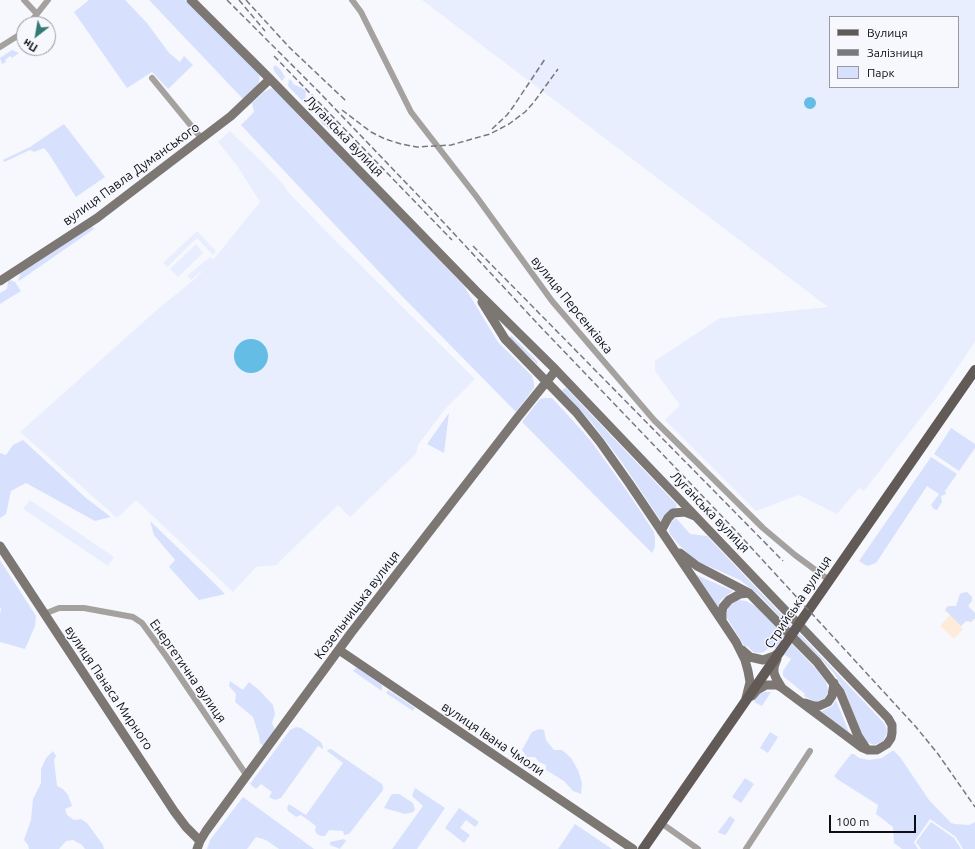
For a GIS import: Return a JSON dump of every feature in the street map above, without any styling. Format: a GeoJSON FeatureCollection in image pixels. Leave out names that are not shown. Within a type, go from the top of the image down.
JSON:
{"type":"FeatureCollection","features":[{"type":"Feature","properties":{"kind":"main road","name":"Луганська вулиця"},"geometry":{"type":"LineString","coordinates":[[191,0],[477,292],[556,370],[888,718],[892,725],[891,738],[887,744],[880,749],[868,750],[861,742],[844,698],[834,683],[817,662],[749,593],[697,566],[671,545]]}},
{"type":"Feature","properties":{"kind":"main road","name":"вулиця Павла Думанського"},"geometry":{"type":"LineString","coordinates":[[0,281],[97,218],[231,116],[270,79]]}},
{"type":"Feature","properties":{"kind":"main road","name":"Луганська вулиця"},"geometry":{"type":"LineString","coordinates":[[477,292],[505,339],[576,412],[600,442],[736,642],[745,660],[749,676],[749,689],[742,708]]}},
{"type":"Feature","properties":{"kind":"main road","name":"Козельницька вулиця"},"geometry":{"type":"LineString","coordinates":[[199,845],[206,830],[339,650],[556,370]]}},
{"type":"Feature","properties":{"kind":"main road","name":"Стрийська вулиця"},"geometry":{"type":"LineString","coordinates":[[643,849],[975,370]]}},
{"type":"Feature","properties":{"kind":"main road"},"geometry":{"type":"LineString","coordinates":[[661,531],[668,518],[673,513],[685,512],[697,517]]}},
{"type":"Feature","properties":{"kind":"main road","name":"вулиця Панаса Мирного"},"geometry":{"type":"LineString","coordinates":[[0,546],[174,811],[199,845]]}},
{"type":"Feature","properties":{"kind":"main road"},"geometry":{"type":"LineString","coordinates":[[722,621],[723,607],[729,600],[736,595],[749,593]]}},
{"type":"Feature","properties":{"kind":"main road","name":"Луганська вулиця"},"geometry":{"type":"LineString","coordinates":[[736,642],[750,657],[757,659],[763,660],[780,652]]}},
{"type":"Feature","properties":{"kind":"main road","name":"вулиця Івана Чмоли"},"geometry":{"type":"LineString","coordinates":[[339,650],[632,849]]}},
{"type":"Feature","properties":{"kind":"main road"},"geometry":{"type":"LineString","coordinates":[[780,652],[774,667],[774,673],[782,688]]}},
{"type":"Feature","properties":{"kind":"main road"},"geometry":{"type":"LineString","coordinates":[[799,700],[814,706],[824,704],[828,702],[832,696],[834,683]]}},
{"type":"Feature","properties":{"kind":"main road"},"geometry":{"type":"LineString","coordinates":[[742,708],[757,690],[765,685],[770,684],[782,688],[861,747],[868,750]]}},
{"type":"Feature","properties":{"kind":"street"},"geometry":{"type":"LineString","coordinates":[[24,0],[37,14],[48,0]]}},
{"type":"Feature","properties":{"kind":"street","name":"вулиця Персенківка"},"geometry":{"type":"LineString","coordinates":[[352,0],[361,12],[411,112],[476,196],[552,301],[654,420],[763,528],[795,555],[829,580]]}},
{"type":"Feature","properties":{"kind":"street"},"geometry":{"type":"LineString","coordinates":[[0,47],[16,36]]}},
{"type":"Feature","properties":{"kind":"street"},"geometry":{"type":"LineString","coordinates":[[152,78],[202,139]]}},
{"type":"Feature","properties":{"kind":"street","name":"Енергетична вулиця"},"geometry":{"type":"LineString","coordinates":[[44,614],[59,608],[84,608],[133,617],[142,622],[247,776]]}},
{"type":"Feature","properties":{"kind":"street"},"geometry":{"type":"LineString","coordinates":[[746,849],[810,751]]}},
{"type":"Feature","properties":{"kind":"street"},"geometry":{"type":"LineString","coordinates":[[661,823],[698,849]]}},
{"type":"Feature","properties":{"kind":"shaded area"},"geometry":{"type":"Polygon","coordinates":[[[422,0],[975,0],[975,342],[940,393],[864,491],[859,488],[837,514],[799,495],[756,511],[665,420],[680,405],[655,371],[655,361],[720,318],[828,307],[422,0]]]}},
{"type":"Feature","properties":{"kind":"shaded area"},"geometry":{"type":"Polygon","coordinates":[[[230,131],[262,162],[283,184],[288,192],[323,228],[475,379],[446,408],[418,445],[416,454],[350,517],[338,505],[276,565],[256,567],[233,592],[136,500],[117,518],[20,432],[158,309],[195,279],[205,268],[191,280],[187,276],[210,257],[213,260],[260,202],[238,167],[218,142],[230,131]]]}},
{"type":"Feature","properties":{"kind":"shaded area"},"geometry":{"type":"Polygon","coordinates":[[[197,231],[216,251],[213,255],[197,238],[167,267],[163,263],[197,231]]]}},
{"type":"Feature","properties":{"kind":"shaded area"},"geometry":{"type":"Polygon","coordinates":[[[196,244],[203,253],[178,277],[170,269],[196,244]]]}},
{"type":"Feature","properties":{"kind":"shaded area"},"geometry":{"type":"Polygon","coordinates":[[[30,500],[114,557],[108,566],[23,509],[30,500]]]}},
{"type":"Feature","properties":{"kind":"shaded area"},"geometry":{"type":"Polygon","coordinates":[[[967,592],[972,597],[972,601],[968,606],[975,613],[975,619],[971,622],[966,621],[961,626],[963,629],[954,639],[940,626],[950,615],[945,610],[946,607],[956,606],[959,596],[962,593],[967,592]]]}},
{"type":"Feature","properties":{"kind":"green space"},"geometry":{"type":"Polygon","coordinates":[[[89,0],[125,0],[147,23],[169,53],[180,62],[184,56],[193,65],[168,89],[152,72],[127,88],[74,12],[89,0]]]}},
{"type":"Feature","properties":{"kind":"green space"},"geometry":{"type":"Polygon","coordinates":[[[149,0],[185,0],[260,73],[259,82],[256,88],[243,99],[149,0]]]}},
{"type":"Feature","properties":{"kind":"green space"},"geometry":{"type":"Polygon","coordinates":[[[12,50],[16,52],[16,55],[12,58],[10,56],[5,60],[6,62],[2,64],[0,58],[12,50]]]}},
{"type":"Feature","properties":{"kind":"green space"},"geometry":{"type":"Polygon","coordinates":[[[275,65],[280,69],[285,77],[282,81],[273,68],[275,65]]]}},
{"type":"Feature","properties":{"kind":"green space"},"geometry":{"type":"Polygon","coordinates":[[[289,79],[293,84],[306,91],[305,104],[288,86],[289,79]]]}},
{"type":"Feature","properties":{"kind":"green space"},"geometry":{"type":"Polygon","coordinates":[[[271,88],[274,89],[323,141],[330,145],[464,286],[498,342],[532,376],[534,388],[516,412],[398,292],[241,125],[254,112],[252,103],[271,88]]]}},
{"type":"Feature","properties":{"kind":"green space"},"geometry":{"type":"Polygon","coordinates":[[[320,109],[323,110],[323,120],[331,128],[329,130],[322,124],[317,115],[316,111],[320,109]]]}},
{"type":"Feature","properties":{"kind":"green space"},"geometry":{"type":"Polygon","coordinates":[[[64,124],[105,177],[76,197],[44,148],[34,152],[30,150],[4,162],[3,160],[30,147],[64,124]]]}},
{"type":"Feature","properties":{"kind":"green space"},"geometry":{"type":"Polygon","coordinates":[[[92,226],[94,229],[19,281],[18,280],[21,272],[92,226]]]}},
{"type":"Feature","properties":{"kind":"green space"},"geometry":{"type":"Polygon","coordinates":[[[10,280],[15,282],[21,291],[0,304],[0,293],[7,289],[8,281],[10,280]]]}},
{"type":"Feature","properties":{"kind":"green space"},"geometry":{"type":"Polygon","coordinates":[[[511,335],[538,362],[537,364],[510,338],[511,335]]]}},
{"type":"Feature","properties":{"kind":"green space"},"geometry":{"type":"Polygon","coordinates":[[[566,388],[677,505],[675,510],[663,524],[621,461],[592,423],[562,391],[566,388]]]}},
{"type":"Feature","properties":{"kind":"green space"},"geometry":{"type":"Polygon","coordinates":[[[552,398],[576,424],[591,441],[629,494],[654,532],[655,547],[652,553],[522,422],[540,399],[552,398]]]}},
{"type":"Feature","properties":{"kind":"green space"},"geometry":{"type":"Polygon","coordinates":[[[449,413],[444,453],[427,444],[449,413]]]}},
{"type":"Feature","properties":{"kind":"green space"},"geometry":{"type":"Polygon","coordinates":[[[951,428],[975,444],[975,448],[959,471],[934,454],[951,428]]]}},
{"type":"Feature","properties":{"kind":"green space"},"geometry":{"type":"Polygon","coordinates":[[[23,440],[86,498],[111,517],[95,521],[26,483],[11,491],[6,514],[0,518],[0,453],[6,455],[13,445],[23,440]]]}},
{"type":"Feature","properties":{"kind":"green space"},"geometry":{"type":"Polygon","coordinates":[[[931,457],[957,474],[945,491],[946,494],[941,496],[942,502],[937,510],[931,505],[939,494],[927,486],[876,563],[867,566],[859,561],[931,457]]]}},
{"type":"Feature","properties":{"kind":"green space"},"geometry":{"type":"Polygon","coordinates":[[[676,518],[690,534],[707,536],[884,723],[887,733],[883,741],[874,745],[865,741],[845,691],[834,673],[758,594],[740,580],[701,563],[679,545],[670,534],[669,530],[671,522],[676,518]]]}},
{"type":"Feature","properties":{"kind":"green space"},"geometry":{"type":"Polygon","coordinates":[[[150,521],[225,594],[199,600],[169,567],[175,560],[154,535],[150,521]]]}},
{"type":"Feature","properties":{"kind":"green space"},"geometry":{"type":"Polygon","coordinates":[[[0,560],[36,616],[35,626],[25,649],[0,642],[0,560]]]}},
{"type":"Feature","properties":{"kind":"green space"},"geometry":{"type":"Polygon","coordinates":[[[692,573],[733,591],[720,601],[717,609],[692,573]]]}},
{"type":"Feature","properties":{"kind":"green space"},"geometry":{"type":"Polygon","coordinates":[[[967,592],[972,597],[972,601],[968,606],[975,613],[975,618],[971,622],[966,621],[961,626],[945,610],[948,606],[956,606],[960,594],[967,592]]]}},
{"type":"Feature","properties":{"kind":"green space"},"geometry":{"type":"Polygon","coordinates":[[[738,600],[746,601],[757,607],[817,670],[826,682],[828,689],[825,698],[815,702],[804,696],[805,694],[783,676],[783,671],[791,659],[771,646],[764,652],[758,653],[753,652],[747,646],[745,647],[727,618],[729,606],[738,600]]]}},
{"type":"Feature","properties":{"kind":"green space"},"geometry":{"type":"Polygon","coordinates":[[[357,667],[382,685],[382,691],[353,671],[357,667]]]}},
{"type":"Feature","properties":{"kind":"green space"},"geometry":{"type":"Polygon","coordinates":[[[230,681],[243,690],[249,682],[273,705],[275,714],[272,723],[275,730],[264,746],[260,743],[253,717],[235,702],[236,694],[229,686],[230,681]]]}},
{"type":"Feature","properties":{"kind":"green space"},"geometry":{"type":"Polygon","coordinates":[[[388,690],[415,708],[413,711],[386,693],[388,690]]]}},
{"type":"Feature","properties":{"kind":"green space"},"geometry":{"type":"Polygon","coordinates":[[[771,692],[762,706],[754,702],[760,693],[771,692]]]}},
{"type":"Feature","properties":{"kind":"green space"},"geometry":{"type":"Polygon","coordinates":[[[836,700],[850,735],[820,712],[832,706],[836,700]]]}},
{"type":"Feature","properties":{"kind":"green space"},"geometry":{"type":"Polygon","coordinates":[[[296,727],[301,728],[321,742],[323,749],[318,746],[281,798],[275,800],[269,797],[272,792],[261,784],[256,789],[250,784],[290,730],[296,727]]]}},
{"type":"Feature","properties":{"kind":"green space"},"geometry":{"type":"Polygon","coordinates":[[[539,729],[544,730],[546,740],[554,750],[562,750],[571,758],[578,770],[582,783],[581,794],[573,791],[564,781],[546,770],[546,765],[539,762],[535,757],[527,757],[522,750],[532,732],[539,729]]]}},
{"type":"Feature","properties":{"kind":"green space"},"geometry":{"type":"Polygon","coordinates":[[[770,732],[778,737],[768,753],[760,748],[770,732]]]}},
{"type":"Feature","properties":{"kind":"green space"},"geometry":{"type":"Polygon","coordinates":[[[329,749],[382,784],[383,790],[349,834],[344,835],[343,831],[329,830],[325,836],[321,836],[315,831],[316,826],[301,815],[296,817],[288,811],[287,808],[289,804],[306,815],[343,763],[327,751],[329,749]]]}},
{"type":"Feature","properties":{"kind":"green space"},"geometry":{"type":"Polygon","coordinates":[[[53,751],[56,756],[54,760],[57,786],[63,789],[68,795],[72,806],[65,809],[67,815],[74,820],[81,819],[87,823],[103,845],[104,849],[85,849],[82,845],[73,840],[66,841],[59,849],[29,849],[24,840],[31,820],[33,799],[41,783],[41,769],[46,758],[53,751]]]}},
{"type":"Feature","properties":{"kind":"green space"},"geometry":{"type":"Polygon","coordinates":[[[892,751],[900,757],[929,800],[951,823],[969,825],[975,822],[975,849],[963,849],[956,837],[930,819],[914,842],[918,849],[902,849],[894,843],[893,827],[876,814],[878,805],[834,776],[851,754],[854,754],[859,758],[869,760],[882,758],[892,751]]]}},
{"type":"Feature","properties":{"kind":"green space"},"geometry":{"type":"Polygon","coordinates":[[[745,778],[754,784],[741,803],[732,797],[745,778]]]}},
{"type":"Feature","properties":{"kind":"green space"},"geometry":{"type":"Polygon","coordinates":[[[415,788],[445,808],[417,849],[392,849],[423,806],[412,796],[415,788]]]}},
{"type":"Feature","properties":{"kind":"green space"},"geometry":{"type":"Polygon","coordinates":[[[399,794],[413,803],[415,810],[405,814],[384,808],[391,795],[399,794]]]}},
{"type":"Feature","properties":{"kind":"green space"},"geometry":{"type":"Polygon","coordinates":[[[243,797],[314,849],[279,849],[266,840],[256,837],[247,849],[207,849],[210,840],[243,797]]]}},
{"type":"Feature","properties":{"kind":"green space"},"geometry":{"type":"Polygon","coordinates":[[[459,808],[479,822],[475,827],[466,820],[460,828],[470,835],[464,843],[445,828],[459,808]]]}},
{"type":"Feature","properties":{"kind":"green space"},"geometry":{"type":"Polygon","coordinates":[[[730,816],[735,820],[727,833],[725,835],[719,833],[718,832],[730,816]]]}},
{"type":"Feature","properties":{"kind":"green space"},"geometry":{"type":"Polygon","coordinates":[[[931,822],[954,838],[961,849],[921,849],[916,842],[931,822]]]}},
{"type":"Feature","properties":{"kind":"green space"},"geometry":{"type":"Polygon","coordinates":[[[575,824],[612,849],[558,849],[575,824]]]}},
{"type":"Feature","properties":{"kind":"green space"},"geometry":{"type":"Polygon","coordinates":[[[344,839],[346,841],[340,849],[330,845],[330,842],[344,839]]]}},
{"type":"Feature","properties":{"kind":"water"},"geometry":{"type":"Polygon","coordinates":[[[810,97],[814,99],[816,103],[814,107],[810,109],[806,107],[804,103],[806,99],[810,97]]]}},
{"type":"Feature","properties":{"kind":"water"},"geometry":{"type":"Polygon","coordinates":[[[251,339],[257,340],[263,344],[267,350],[267,362],[263,368],[257,372],[251,373],[245,372],[239,368],[235,362],[234,356],[235,350],[239,344],[245,340],[251,339]]]}},
{"type":"Feature","properties":{"kind":"railway"},"geometry":{"type":"LineString","coordinates":[[227,0],[318,91],[735,530],[916,727],[938,754],[975,807]]}},
{"type":"Feature","properties":{"kind":"railway"},"geometry":{"type":"LineString","coordinates":[[239,0],[265,31]]}},
{"type":"Feature","properties":{"kind":"railway"},"geometry":{"type":"LineString","coordinates":[[246,0],[289,47],[346,101]]}},
{"type":"Feature","properties":{"kind":"railway"},"geometry":{"type":"LineString","coordinates":[[274,56],[452,240]]}},
{"type":"Feature","properties":{"kind":"railway"},"geometry":{"type":"LineString","coordinates":[[492,129],[507,115],[545,59]]}},
{"type":"Feature","properties":{"kind":"railway"},"geometry":{"type":"LineString","coordinates":[[342,110],[371,132],[385,139],[417,147],[451,145],[490,134],[509,124],[525,112],[534,102],[558,69]]}},
{"type":"Feature","properties":{"kind":"railway"},"geometry":{"type":"LineString","coordinates":[[473,246],[783,561]]}}]}
